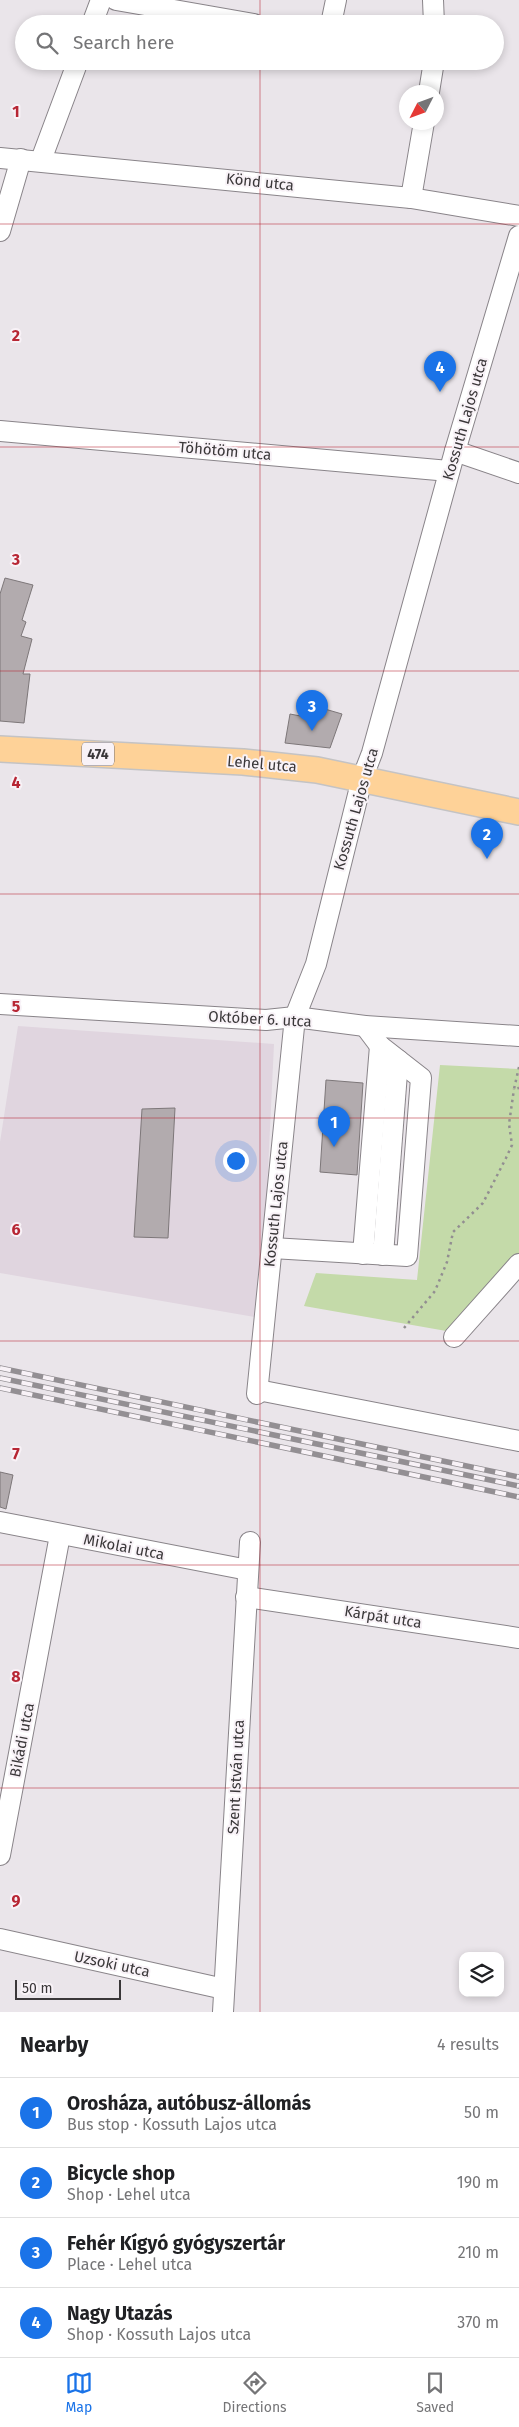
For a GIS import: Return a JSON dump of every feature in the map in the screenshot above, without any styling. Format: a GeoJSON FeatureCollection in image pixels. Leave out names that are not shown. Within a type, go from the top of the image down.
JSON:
{"type":"FeatureCollection","features":[{"type":"Feature","properties":{"kind":"main road","name":"Lehel utca"},"geometry":{"type":"LineString","coordinates":[[0,749],[243,762],[317,770],[519,812]]}},
{"type":"Feature","properties":{"kind":"street"},"geometry":{"type":"LineString","coordinates":[[95,15],[101,0]]}},
{"type":"Feature","properties":{"kind":"street"},"geometry":{"type":"LineString","coordinates":[[116,0],[202,15]]}},
{"type":"Feature","properties":{"kind":"street"},"geometry":{"type":"LineString","coordinates":[[333,15],[336,0]]}},
{"type":"Feature","properties":{"kind":"street"},"geometry":{"type":"LineString","coordinates":[[432,0],[433,15]]}},
{"type":"Feature","properties":{"kind":"street"},"geometry":{"type":"LineString","coordinates":[[0,232],[31,160],[74,70]]}},
{"type":"Feature","properties":{"kind":"street"},"geometry":{"type":"LineString","coordinates":[[430,85],[433,70]]}},
{"type":"Feature","properties":{"kind":"street"},"geometry":{"type":"LineString","coordinates":[[411,198],[423,130]]}},
{"type":"Feature","properties":{"kind":"street","name":"Könd utca"},"geometry":{"type":"LineString","coordinates":[[0,158],[411,198],[519,216]]}},
{"type":"Feature","properties":{"kind":"street","name":"Kossuth Lajos utca"},"geometry":{"type":"LineString","coordinates":[[519,236],[449,471],[372,753],[362,779],[316,964],[295,1017],[257,1392],[519,1441]]}},
{"type":"Feature","properties":{"kind":"street","name":"Töhötöm utca"},"geometry":{"type":"LineString","coordinates":[[0,431],[449,471]]}},
{"type":"Feature","properties":{"kind":"street"},"geometry":{"type":"LineString","coordinates":[[455,451],[519,473]]}},
{"type":"Feature","properties":{"kind":"street","name":"Október 6. utca"},"geometry":{"type":"LineString","coordinates":[[0,1004],[266,1020],[295,1017],[313,1021],[365,1026],[519,1036]]}},
{"type":"Feature","properties":{"kind":"street"},"geometry":{"type":"LineString","coordinates":[[272,1248],[383,1255],[398,1060],[380,1046],[365,1026]]}},
{"type":"Feature","properties":{"kind":"street"},"geometry":{"type":"LineString","coordinates":[[363,1254],[380,1046]]}},
{"type":"Feature","properties":{"kind":"street"},"geometry":{"type":"LineString","coordinates":[[454,1337],[519,1264]]}},
{"type":"Feature","properties":{"kind":"street","name":"Mikolai utca"},"geometry":{"type":"LineString","coordinates":[[0,1522],[248,1570]]}},
{"type":"Feature","properties":{"kind":"street","name":"Bikádi utca"},"geometry":{"type":"LineString","coordinates":[[0,1856],[60,1535]]}},
{"type":"Feature","properties":{"kind":"street","name":"Szent István utca"},"geometry":{"type":"LineString","coordinates":[[223,2012],[250,1542]]}},
{"type":"Feature","properties":{"kind":"street","name":"Kárpát utca"},"geometry":{"type":"LineString","coordinates":[[246,1597],[519,1638]]}},
{"type":"Feature","properties":{"kind":"street","name":"Uzsoki utca"},"geometry":{"type":"LineString","coordinates":[[0,1939],[224,1988]]}},
{"type":"Feature","properties":{"kind":"path"},"geometry":{"type":"LineString","coordinates":[[404,1328],[436,1291],[447,1262],[453,1232],[483,1203],[512,1145],[510,1124],[514,1089],[519,1067]]}},
{"type":"Feature","properties":{"kind":"path"},"geometry":{"type":"LineString","coordinates":[[514,1089],[519,1088]]}},
{"type":"Feature","properties":{"kind":"shaded area"},"geometry":{"type":"Polygon","coordinates":[[[18,1026],[274,1044],[261,1318],[0,1273],[0,1142],[18,1026]]]}},
{"type":"Feature","properties":{"kind":"green space"},"geometry":{"type":"Polygon","coordinates":[[[440,1065],[519,1069],[519,1257],[452,1332],[304,1306],[316,1273],[417,1280],[440,1065]]]}},
{"type":"Feature","properties":{"kind":"building"},"geometry":{"type":"Polygon","coordinates":[[[5,578],[33,585],[22,620],[26,622],[21,636],[32,639],[23,674],[30,674],[24,723],[0,721],[0,594],[5,578]]]}},
{"type":"Feature","properties":{"kind":"building"},"geometry":{"type":"Polygon","coordinates":[[[318,707],[342,714],[330,748],[285,743],[290,714],[316,719],[318,707]]]}},
{"type":"Feature","properties":{"kind":"building"},"geometry":{"type":"Polygon","coordinates":[[[326,1080],[363,1083],[357,1175],[320,1172],[326,1080]]]}},
{"type":"Feature","properties":{"kind":"building"},"geometry":{"type":"Polygon","coordinates":[[[175,1108],[168,1238],[134,1237],[142,1109],[175,1108]]]}},
{"type":"Feature","properties":{"kind":"building"},"geometry":{"type":"Polygon","coordinates":[[[0,1472],[13,1475],[6,1509],[0,1507],[0,1472]]]}},
{"type":"Feature","properties":{"kind":"railway"},"geometry":{"type":"LineString","coordinates":[[0,1368],[519,1477]]}},
{"type":"Feature","properties":{"kind":"railway"},"geometry":{"type":"LineString","coordinates":[[0,1378],[519,1486]]}},
{"type":"Feature","properties":{"kind":"railway"},"geometry":{"type":"LineString","coordinates":[[0,1388],[519,1497]]}},
{"type":"Feature","properties":{"kind":"place","name":"Nagy Utazás"},"geometry":{"type":"Point","coordinates":[440,392]}},
{"type":"Feature","properties":{"kind":"place","name":"Fehér Kígyó gyógyszertár"},"geometry":{"type":"Point","coordinates":[312,731]}},
{"type":"Feature","properties":{"kind":"place","name":"Bicycle shop"},"geometry":{"type":"Point","coordinates":[487,859]}},
{"type":"Feature","properties":{"kind":"place","name":"Orosháza, autóbusz-állomás"},"geometry":{"type":"Point","coordinates":[334,1147]}}]}
